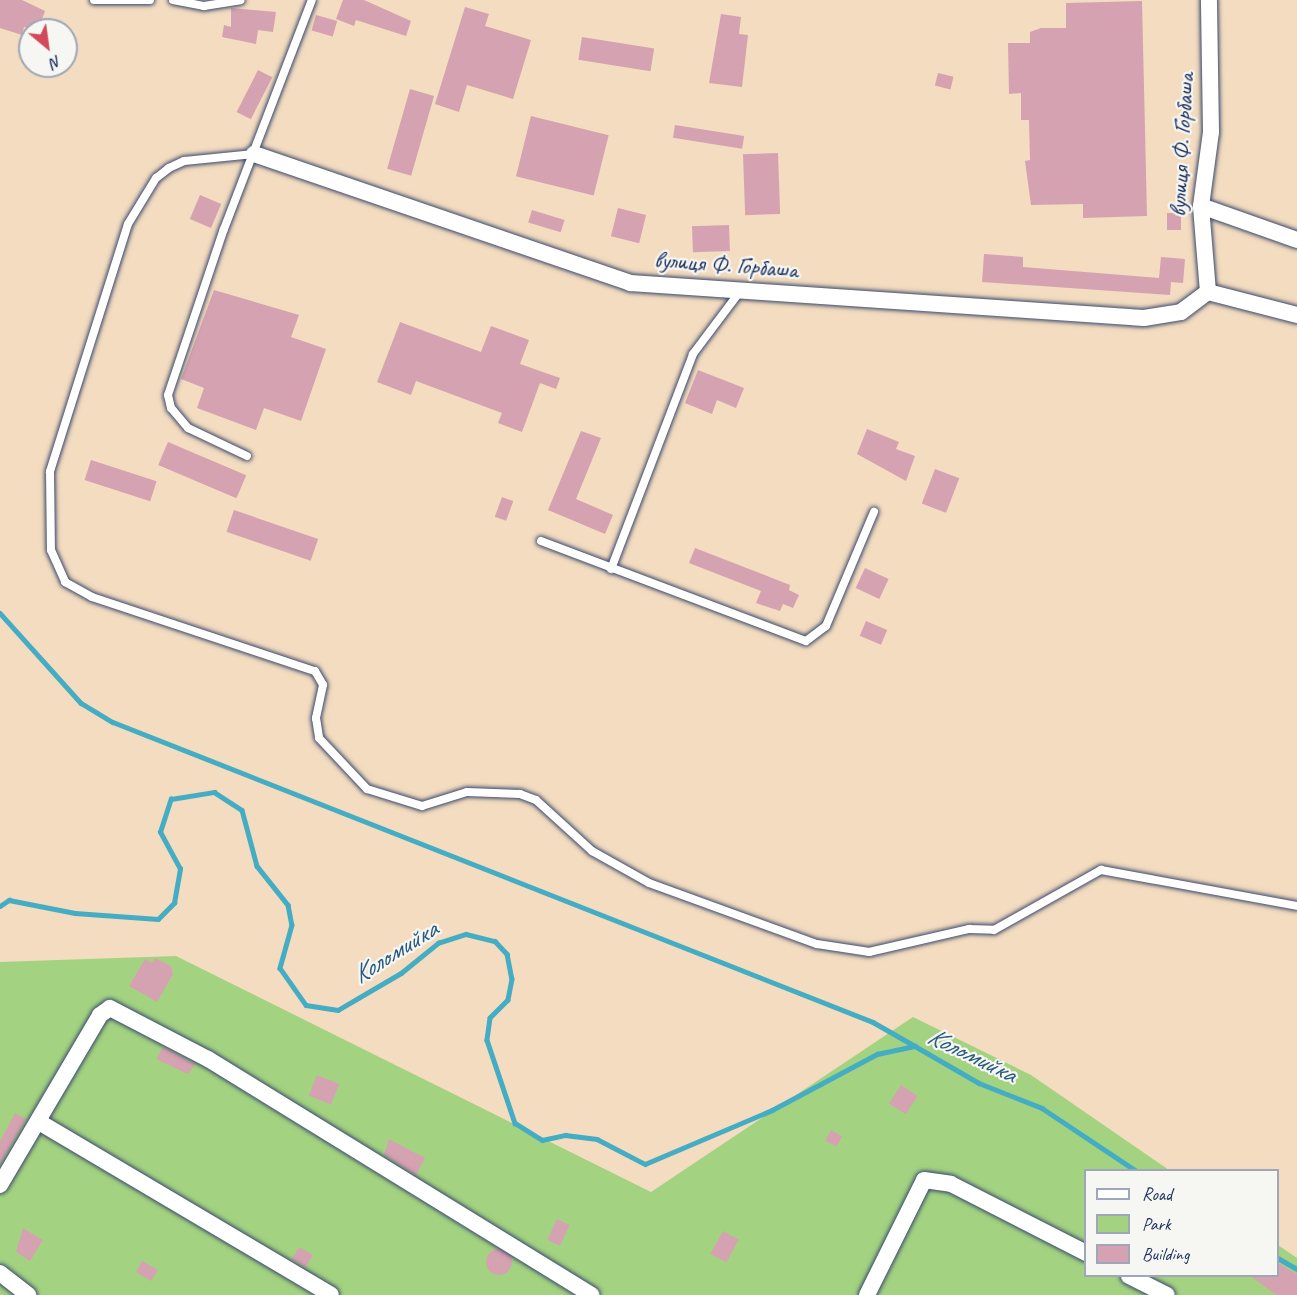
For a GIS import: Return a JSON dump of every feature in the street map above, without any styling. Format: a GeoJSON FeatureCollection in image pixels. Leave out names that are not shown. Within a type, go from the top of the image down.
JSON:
{"type":"FeatureCollection","features":[{"type":"Feature","properties":{"kind":"street","name":"вулиця Ф. Горбаша"},"geometry":{"type":"LineString","coordinates":[[254,154],[622,281],[1144,318],[1173,315],[1208,292],[1201,206],[1211,132],[1209,0]]}},
{"type":"Feature","properties":{"kind":"street"},"geometry":{"type":"LineString","coordinates":[[1201,206],[1297,240]]}},
{"type":"Feature","properties":{"kind":"street"},"geometry":{"type":"LineString","coordinates":[[1208,292],[1297,315]]}},
{"type":"Feature","properties":{"kind":"street"},"geometry":{"type":"LineString","coordinates":[[0,1185],[100,1015],[110,1008],[123,1010],[591,1295]]}},
{"type":"Feature","properties":{"kind":"street"},"geometry":{"type":"LineString","coordinates":[[39,1122],[331,1295]]}},
{"type":"Feature","properties":{"kind":"street"},"geometry":{"type":"LineString","coordinates":[[867,1295],[924,1180],[951,1184],[1084,1252]]}},
{"type":"Feature","properties":{"kind":"street"},"geometry":{"type":"LineString","coordinates":[[0,1273],[28,1295]]}},
{"type":"Feature","properties":{"kind":"street"},"geometry":{"type":"LineString","coordinates":[[1133,1277],[1167,1295]]}},
{"type":"Feature","properties":{"kind":"lane"},"geometry":{"type":"LineString","coordinates":[[94,0],[119,4],[150,0]]}},
{"type":"Feature","properties":{"kind":"lane"},"geometry":{"type":"LineString","coordinates":[[173,0],[204,6],[241,0]]}},
{"type":"Feature","properties":{"kind":"lane"},"geometry":{"type":"LineString","coordinates":[[247,456],[188,428],[171,408],[168,395],[312,0]]}},
{"type":"Feature","properties":{"kind":"lane"},"geometry":{"type":"LineString","coordinates":[[254,154],[184,161],[169,168],[156,178],[128,224],[50,472],[54,565],[76,590],[315,671],[323,685],[316,718],[319,738],[367,789],[422,807],[467,792],[520,794],[536,800],[592,851],[649,883],[817,944],[869,952],[969,928],[994,930],[1101,870],[1297,906]]}},
{"type":"Feature","properties":{"kind":"lane"},"geometry":{"type":"LineString","coordinates":[[611,569],[693,354],[741,290]]}},
{"type":"Feature","properties":{"kind":"lane"},"geometry":{"type":"LineString","coordinates":[[541,541],[806,641],[826,626],[874,512]]}},
{"type":"Feature","properties":{"kind":"green space"},"geometry":{"type":"Polygon","coordinates":[[[176,956],[651,1192],[913,1017],[1031,1075],[1168,1169],[1084,1169],[1084,1277],[1279,1277],[1279,1246],[1297,1258],[1297,1295],[0,1295],[0,962],[176,956]]]}},
{"type":"Feature","properties":{"kind":"building"},"geometry":{"type":"Polygon","coordinates":[[[0,0],[22,0],[45,11],[42,18],[18,18],[18,34],[0,28],[0,0]]]}},
{"type":"Feature","properties":{"kind":"building"},"geometry":{"type":"Polygon","coordinates":[[[343,0],[364,0],[411,21],[406,36],[356,20],[354,26],[336,19],[343,0]]]}},
{"type":"Feature","properties":{"kind":"building"},"geometry":{"type":"Polygon","coordinates":[[[1142,1],[1147,216],[1083,218],[1083,204],[1031,205],[1025,161],[1030,160],[1029,120],[1021,120],[1021,93],[1009,94],[1008,43],[1030,43],[1030,32],[1041,28],[1066,28],[1066,3],[1142,1]]]}},
{"type":"Feature","properties":{"kind":"building"},"geometry":{"type":"Polygon","coordinates":[[[465,7],[489,14],[485,26],[531,40],[513,99],[467,85],[459,112],[435,104],[465,7]]]}},
{"type":"Feature","properties":{"kind":"building"},"geometry":{"type":"Polygon","coordinates":[[[231,8],[276,12],[273,32],[258,30],[256,44],[222,37],[224,25],[231,27],[231,8]]]}},
{"type":"Feature","properties":{"kind":"building"},"geometry":{"type":"Polygon","coordinates":[[[721,14],[741,17],[739,34],[748,35],[742,87],[709,83],[721,14]]]}},
{"type":"Feature","properties":{"kind":"building"},"geometry":{"type":"Polygon","coordinates":[[[316,15],[337,21],[333,36],[312,30],[316,15]]]}},
{"type":"Feature","properties":{"kind":"building"},"geometry":{"type":"Polygon","coordinates":[[[582,37],[654,48],[651,71],[578,60],[582,37]]]}},
{"type":"Feature","properties":{"kind":"building"},"geometry":{"type":"Polygon","coordinates":[[[258,70],[272,77],[251,119],[237,112],[258,70]]]}},
{"type":"Feature","properties":{"kind":"building"},"geometry":{"type":"Polygon","coordinates":[[[938,73],[954,77],[950,89],[935,86],[938,73]]]}},
{"type":"Feature","properties":{"kind":"building"},"geometry":{"type":"Polygon","coordinates":[[[410,89],[434,96],[411,176],[387,169],[410,89]]]}},
{"type":"Feature","properties":{"kind":"building"},"geometry":{"type":"Polygon","coordinates":[[[531,116],[609,135],[594,196],[516,176],[531,116]]]}},
{"type":"Feature","properties":{"kind":"building"},"geometry":{"type":"Polygon","coordinates":[[[675,125],[744,136],[742,149],[673,138],[675,125]]]}},
{"type":"Feature","properties":{"kind":"building"},"geometry":{"type":"Polygon","coordinates":[[[778,153],[780,214],[745,215],[743,154],[778,153]]]}},
{"type":"Feature","properties":{"kind":"building"},"geometry":{"type":"Polygon","coordinates":[[[200,195],[221,204],[211,228],[190,219],[200,195]]]}},
{"type":"Feature","properties":{"kind":"building"},"geometry":{"type":"Polygon","coordinates":[[[618,208],[646,215],[639,243],[611,236],[618,208]]]}},
{"type":"Feature","properties":{"kind":"building"},"geometry":{"type":"Polygon","coordinates":[[[532,210],[565,220],[561,232],[528,222],[532,210]]]}},
{"type":"Feature","properties":{"kind":"building"},"geometry":{"type":"Polygon","coordinates":[[[1167,213],[1181,213],[1181,230],[1167,230],[1167,213]]]}},
{"type":"Feature","properties":{"kind":"building"},"geometry":{"type":"Polygon","coordinates":[[[729,225],[730,251],[693,252],[692,226],[729,225]]]}},
{"type":"Feature","properties":{"kind":"building"},"geometry":{"type":"Polygon","coordinates":[[[984,254],[1023,257],[1023,267],[1159,278],[1161,257],[1185,259],[1183,283],[1171,282],[1170,295],[982,282],[984,254]]]}},
{"type":"Feature","properties":{"kind":"building"},"geometry":{"type":"Polygon","coordinates":[[[214,290],[299,315],[291,337],[326,349],[301,421],[264,408],[256,430],[197,408],[204,388],[181,379],[214,290]]]}},
{"type":"Feature","properties":{"kind":"building"},"geometry":{"type":"Polygon","coordinates":[[[400,322],[481,352],[491,326],[529,340],[520,364],[560,378],[556,389],[540,383],[522,432],[498,423],[502,413],[416,381],[411,395],[377,382],[400,322]]]}},
{"type":"Feature","properties":{"kind":"building"},"geometry":{"type":"Polygon","coordinates":[[[698,370],[744,388],[736,408],[717,400],[712,414],[685,403],[698,370]]]}},
{"type":"Feature","properties":{"kind":"building"},"geometry":{"type":"Polygon","coordinates":[[[867,429],[899,442],[896,449],[915,456],[906,481],[857,454],[867,429]]]}},
{"type":"Feature","properties":{"kind":"building"},"geometry":{"type":"Polygon","coordinates":[[[581,431],[601,438],[576,499],[613,515],[605,534],[548,510],[581,431]]]}},
{"type":"Feature","properties":{"kind":"building"},"geometry":{"type":"Polygon","coordinates":[[[168,442],[246,475],[236,498],[158,465],[168,442]]]}},
{"type":"Feature","properties":{"kind":"building"},"geometry":{"type":"Polygon","coordinates":[[[91,460],[157,481],[150,501],[85,480],[91,460]]]}},
{"type":"Feature","properties":{"kind":"building"},"geometry":{"type":"Polygon","coordinates":[[[935,469],[959,478],[946,513],[922,504],[935,469]]]}},
{"type":"Feature","properties":{"kind":"building"},"geometry":{"type":"Polygon","coordinates":[[[502,497],[513,501],[506,521],[495,517],[502,497]]]}},
{"type":"Feature","properties":{"kind":"building"},"geometry":{"type":"Polygon","coordinates":[[[234,510],[318,539],[311,561],[227,532],[234,510]]]}},
{"type":"Feature","properties":{"kind":"building"},"geometry":{"type":"Polygon","coordinates":[[[695,548],[790,585],[789,590],[799,595],[793,608],[783,604],[780,611],[756,603],[761,591],[689,563],[695,548]]]}},
{"type":"Feature","properties":{"kind":"building"},"geometry":{"type":"Polygon","coordinates":[[[865,568],[889,579],[879,599],[856,588],[865,568]]]}},
{"type":"Feature","properties":{"kind":"building"},"geometry":{"type":"Polygon","coordinates":[[[866,621],[887,630],[881,645],[860,636],[866,621]]]}},
{"type":"Feature","properties":{"kind":"building"},"geometry":{"type":"Polygon","coordinates":[[[155,958],[171,966],[173,974],[157,1002],[129,986],[145,959],[152,963],[155,958]]]}},
{"type":"Feature","properties":{"kind":"building"},"geometry":{"type":"Polygon","coordinates":[[[163,1047],[195,1064],[188,1074],[156,1059],[163,1047]]]}},
{"type":"Feature","properties":{"kind":"building"},"geometry":{"type":"Polygon","coordinates":[[[317,1075],[339,1084],[331,1104],[309,1095],[317,1075]]]}},
{"type":"Feature","properties":{"kind":"building"},"geometry":{"type":"Polygon","coordinates":[[[901,1085],[918,1096],[906,1114],[889,1103],[901,1085]]]}},
{"type":"Feature","properties":{"kind":"building"},"geometry":{"type":"Polygon","coordinates":[[[15,1113],[26,1119],[0,1164],[0,1141],[15,1113]]]}},
{"type":"Feature","properties":{"kind":"building"},"geometry":{"type":"Polygon","coordinates":[[[831,1130],[842,1136],[837,1147],[825,1140],[831,1130]]]}},
{"type":"Feature","properties":{"kind":"building"},"geometry":{"type":"Polygon","coordinates":[[[389,1139],[425,1158],[416,1175],[384,1155],[389,1139]]]}},
{"type":"Feature","properties":{"kind":"building"},"geometry":{"type":"Polygon","coordinates":[[[557,1219],[570,1225],[560,1246],[547,1240],[557,1219]]]}},
{"type":"Feature","properties":{"kind":"building"},"geometry":{"type":"Polygon","coordinates":[[[23,1228],[43,1240],[30,1261],[16,1252],[23,1228]]]}},
{"type":"Feature","properties":{"kind":"building"},"geometry":{"type":"Polygon","coordinates":[[[723,1231],[739,1240],[726,1262],[710,1254],[723,1231]]]}},
{"type":"Feature","properties":{"kind":"building"},"geometry":{"type":"Polygon","coordinates":[[[299,1247],[313,1255],[306,1267],[292,1259],[299,1247]]]}},
{"type":"Feature","properties":{"kind":"building"},"geometry":{"type":"Polygon","coordinates":[[[499,1249],[508,1253],[512,1262],[508,1271],[499,1275],[490,1271],[486,1262],[490,1253],[499,1249]]]}},
{"type":"Feature","properties":{"kind":"building"},"geometry":{"type":"Polygon","coordinates":[[[142,1261],[158,1270],[151,1281],[136,1272],[142,1261]]]}},
{"type":"Feature","properties":{"kind":"building"},"geometry":{"type":"Polygon","coordinates":[[[1279,1264],[1297,1274],[1297,1295],[1276,1295],[1252,1277],[1279,1277],[1279,1264]]]}},
{"type":"Feature","properties":{"kind":"waterway"},"geometry":{"type":"LineString","coordinates":[[0,613],[81,703],[113,722],[873,1022],[915,1046]]}},
{"type":"Feature","properties":{"kind":"waterway","name":"Коломийка"},"geometry":{"type":"LineString","coordinates":[[0,906],[9,900],[75,913],[158,919],[174,903],[180,869],[160,832],[171,799],[214,792],[242,810],[257,866],[288,905],[292,925],[280,968],[306,1005],[338,1010],[401,973],[438,943],[466,934],[495,941],[507,954],[512,979],[508,1000],[490,1018],[487,1040],[515,1123],[542,1140],[565,1135],[597,1139],[645,1164],[772,1110],[877,1054],[915,1046],[979,1083],[1042,1108],[1134,1169]]}},
{"type":"Feature","properties":{"kind":"waterway","name":"Коломийка"},"geometry":{"type":"LineString","coordinates":[[1279,1259],[1297,1269]]}}]}
